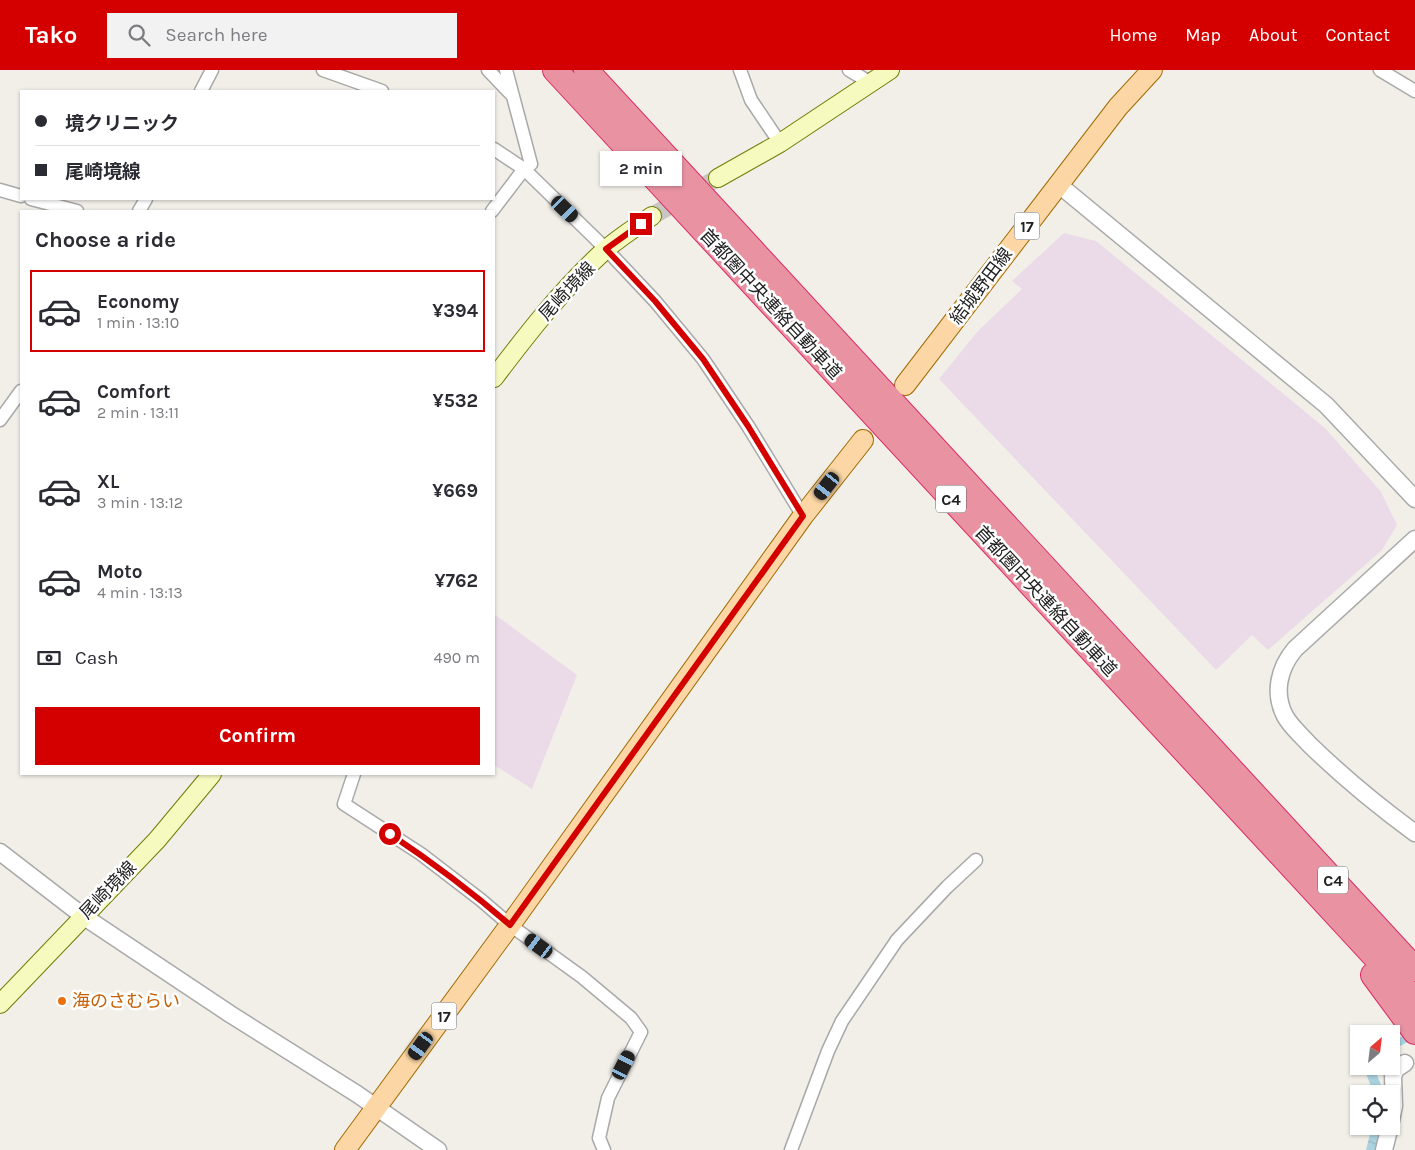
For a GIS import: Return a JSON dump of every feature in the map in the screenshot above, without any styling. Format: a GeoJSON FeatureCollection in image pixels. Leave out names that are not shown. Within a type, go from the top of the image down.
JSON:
{"type":"FeatureCollection","features":[{"type":"Feature","properties":{"kind":"highway","name":"首都圏中央連絡自動車道"},"geometry":{"type":"LineString","coordinates":[[555,70],[1415,1000]]}},
{"type":"Feature","properties":{"kind":"highway","name":"首都圏中央連絡自動車道"},"geometry":{"type":"LineString","coordinates":[[586,70],[1415,969]]}},
{"type":"Feature","properties":{"kind":"highway"},"geometry":{"type":"LineString","coordinates":[[1251,791],[1415,945]]}},
{"type":"Feature","properties":{"kind":"highway"},"geometry":{"type":"LineString","coordinates":[[1347,927],[1357,954],[1415,1032]]}},
{"type":"Feature","properties":{"kind":"main road"},"geometry":{"type":"LineString","coordinates":[[718,178],[780,143],[890,70]]}},
{"type":"Feature","properties":{"kind":"main road","name":"結城野田線"},"geometry":{"type":"LineString","coordinates":[[905,385],[1118,107],[1152,70]]}},
{"type":"Feature","properties":{"kind":"main road","name":"尾崎境線"},"geometry":{"type":"LineString","coordinates":[[495,377],[572,282],[606,249],[652,216]]}},
{"type":"Feature","properties":{"kind":"main road","name":"17"},"geometry":{"type":"LineString","coordinates":[[346,1150],[803,516],[863,440]]}},
{"type":"Feature","properties":{"kind":"main road","name":"尾崎境線"},"geometry":{"type":"LineString","coordinates":[[0,1004],[157,840],[211,775]]}},
{"type":"Feature","properties":{"kind":"street"},"geometry":{"type":"LineString","coordinates":[[202,90],[212,70]]}},
{"type":"Feature","properties":{"kind":"street"},"geometry":{"type":"LineString","coordinates":[[323,70],[379,90]]}},
{"type":"Feature","properties":{"kind":"street"},"geometry":{"type":"LineString","coordinates":[[488,70],[513,97]]}},
{"type":"Feature","properties":{"kind":"street"},"geometry":{"type":"LineString","coordinates":[[493,210],[524,169],[531,164],[506,70]]}},
{"type":"Feature","properties":{"kind":"street"},"geometry":{"type":"LineString","coordinates":[[740,70],[751,100],[780,143]]}},
{"type":"Feature","properties":{"kind":"street"},"geometry":{"type":"LineString","coordinates":[[849,70],[871,84]]}},
{"type":"Feature","properties":{"kind":"street"},"geometry":{"type":"LineString","coordinates":[[1380,70],[1415,91]]}},
{"type":"Feature","properties":{"kind":"street"},"geometry":{"type":"LineString","coordinates":[[495,150],[524,169],[606,249],[655,301],[703,359],[748,426],[803,516]]}},
{"type":"Feature","properties":{"kind":"street"},"geometry":{"type":"LineString","coordinates":[[1058,184],[1326,405],[1415,499]]}},
{"type":"Feature","properties":{"kind":"street"},"geometry":{"type":"LineString","coordinates":[[0,190],[20,196]]}},
{"type":"Feature","properties":{"kind":"street"},"geometry":{"type":"LineString","coordinates":[[35,200],[72,210]]}},
{"type":"Feature","properties":{"kind":"street"},"geometry":{"type":"LineString","coordinates":[[0,420],[20,392]]}},
{"type":"Feature","properties":{"kind":"street"},"geometry":{"type":"LineString","coordinates":[[1415,539],[1295,649],[1283,666],[1278,686],[1281,706],[1290,725],[1336,770],[1415,833]]}},
{"type":"Feature","properties":{"kind":"street"},"geometry":{"type":"LineString","coordinates":[[354,775],[344,804],[421,854],[510,925],[582,977],[631,1018],[641,1032],[608,1098],[599,1138],[604,1150]]}},
{"type":"Feature","properties":{"kind":"street"},"geometry":{"type":"LineString","coordinates":[[0,852],[83,916],[230,1014],[377,1107],[438,1150]]}},
{"type":"Feature","properties":{"kind":"street"},"geometry":{"type":"LineString","coordinates":[[791,1150],[828,1051],[842,1021],[898,940],[976,860]]}},
{"type":"Feature","properties":{"kind":"street"},"geometry":{"type":"LineString","coordinates":[[1393,1085],[1393,1076],[1396,1069],[1405,1063]]}},
{"type":"Feature","properties":{"kind":"street"},"geometry":{"type":"LineString","coordinates":[[1384,1150],[1388,1135]]}},
{"type":"Feature","properties":{"kind":"shaded area"},"geometry":{"type":"Polygon","coordinates":[[[1064,233],[1096,241],[1291,400],[1326,429],[1381,492],[1397,525],[1382,550],[1268,650],[1252,635],[1216,670],[939,379],[977,332],[1022,289],[1012,281],[1064,233]]]}},
{"type":"Feature","properties":{"kind":"shaded area"},"geometry":{"type":"Polygon","coordinates":[[[495,615],[577,675],[532,789],[495,766],[495,615]]]}},
{"type":"Feature","properties":{"kind":"water"},"geometry":{"type":"Polygon","coordinates":[[[1415,1029],[1415,1038],[1400,1046],[1400,1038],[1415,1029]]]}},
{"type":"Feature","properties":{"kind":"water"},"geometry":{"type":"Polygon","coordinates":[[[1367,1075],[1377,1075],[1381,1085],[1370,1085],[1367,1075]]]}},
{"type":"Feature","properties":{"kind":"water"},"geometry":{"type":"Polygon","coordinates":[[[1370,1135],[1381,1135],[1377,1150],[1366,1150],[1370,1135]]]}},
{"type":"Feature","properties":{"kind":"tunnel"},"geometry":{"type":"LineString","coordinates":[[652,216],[718,178]]}},
{"type":"Feature","properties":{"kind":"place","name":"海のさむらい"},"geometry":{"type":"Point","coordinates":[62,1001]}},
{"type":"Feature","properties":{"kind":"route"},"geometry":{"type":"LineString","coordinates":[[390,834],[421,854],[510,925],[803,516],[748,426],[703,359],[655,301],[606,249],[641,224]]}}]}
